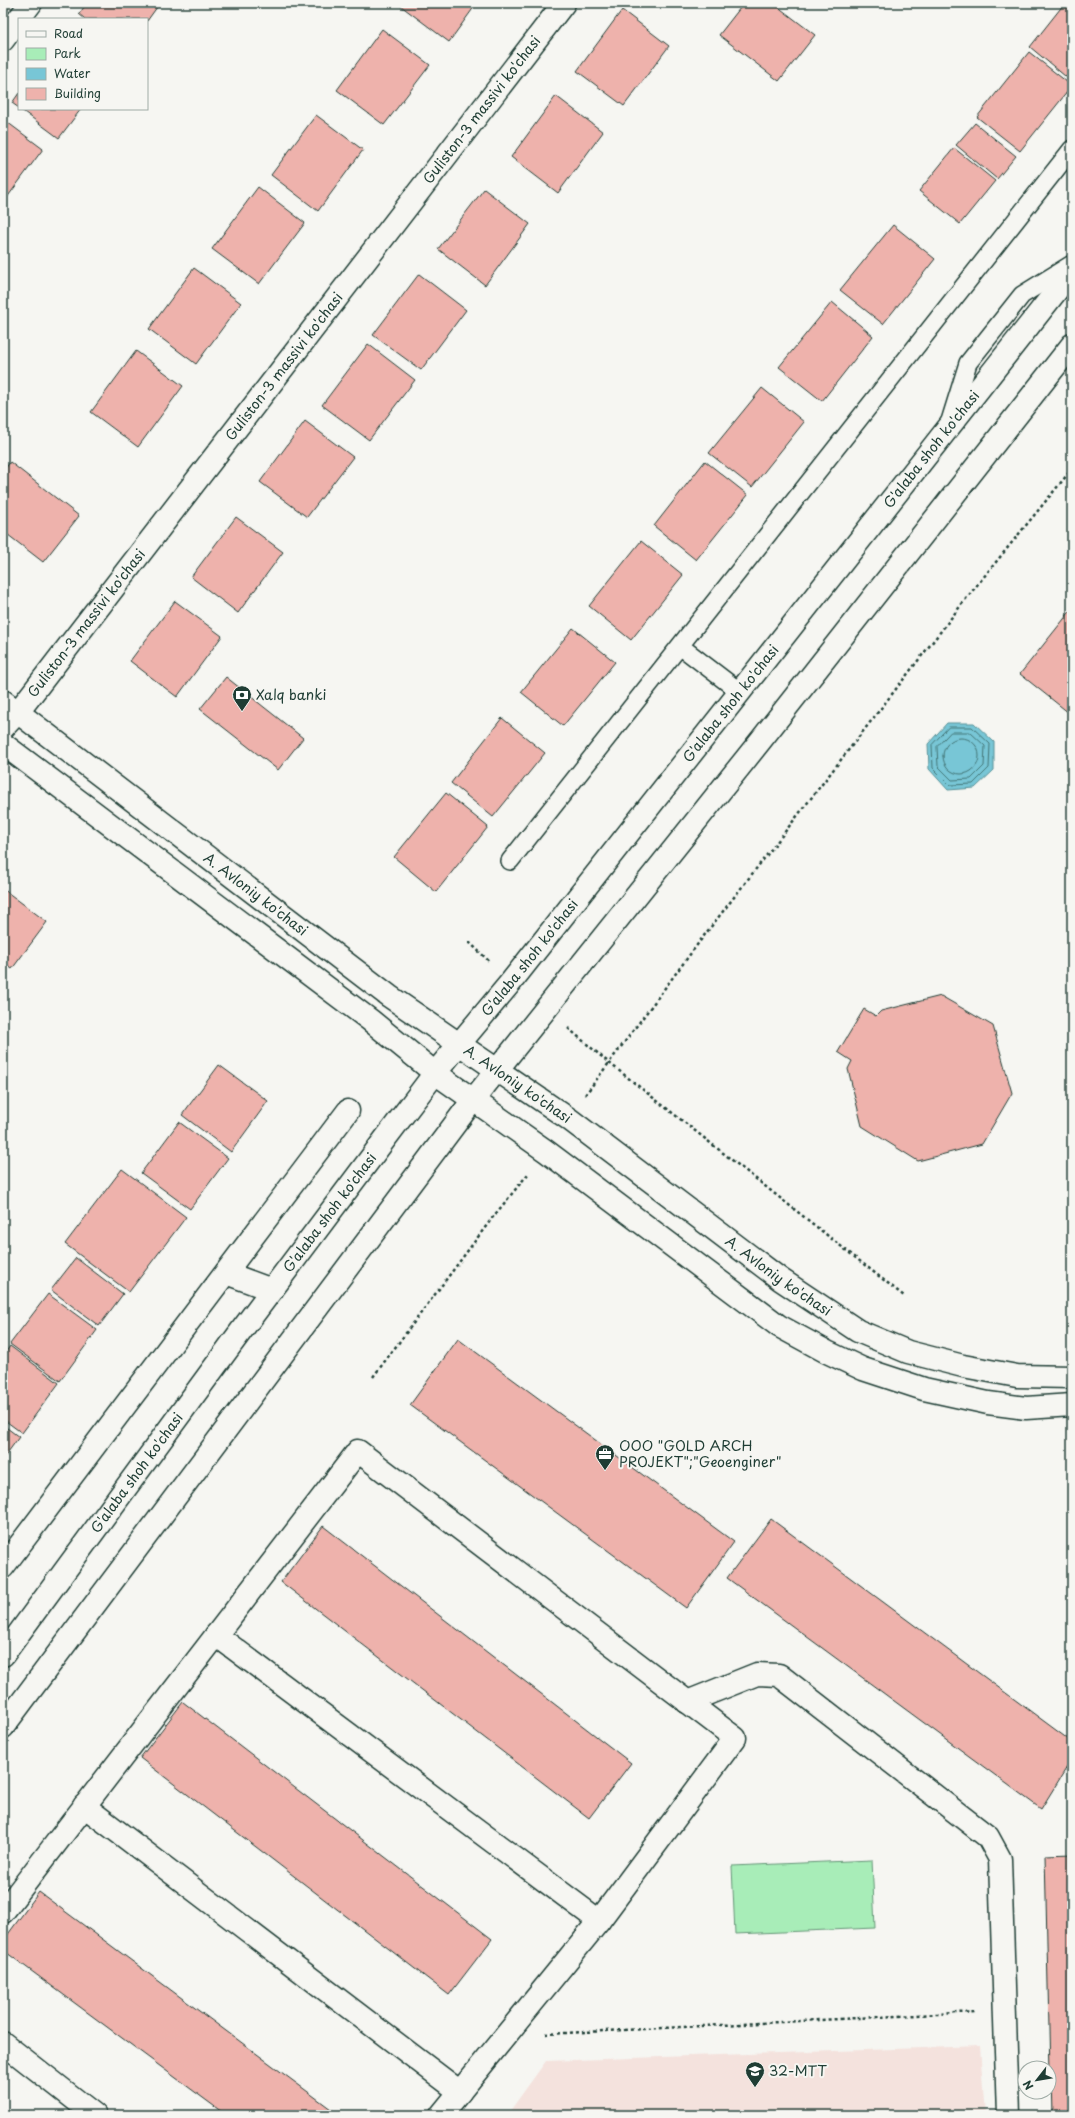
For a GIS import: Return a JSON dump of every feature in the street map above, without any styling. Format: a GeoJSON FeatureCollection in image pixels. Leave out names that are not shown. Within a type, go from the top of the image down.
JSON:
{"type":"FeatureCollection","features":[{"type":"Feature","properties":{"kind":"street"},"geometry":{"type":"LineString","coordinates":[[20,18],[31,3]]}},
{"type":"Feature","properties":{"kind":"street","name":"Guliston-3 massivi ko'chasi"},"geometry":{"type":"LineString","coordinates":[[3,728],[10,706],[564,3]]}},
{"type":"Feature","properties":{"kind":"street"},"geometry":{"type":"LineString","coordinates":[[3,40],[18,20]]}},
{"type":"Feature","properties":{"kind":"street","name":"G'alaba shoh ko'chasi"},"geometry":{"type":"LineString","coordinates":[[3,1656],[272,1290],[435,1073],[511,982],[1072,272]]}},
{"type":"Feature","properties":{"kind":"street"},"geometry":{"type":"LineString","coordinates":[[3,1727],[472,1100],[761,740],[1072,345]]}},
{"type":"Feature","properties":{"kind":"street","name":"A. Avloniy ko'chasi"},"geometry":{"type":"LineString","coordinates":[[10,706],[389,996],[568,1119],[780,1279],[858,1331],[908,1352],[963,1366],[1017,1376],[1072,1377]]}},
{"type":"Feature","properties":{"kind":"street"},"geometry":{"type":"LineString","coordinates":[[3,744],[370,1020],[435,1073],[546,1151],[779,1326],[827,1352],[863,1369],[924,1389],[988,1404],[1026,1408],[1072,1405]]}},
{"type":"Feature","properties":{"kind":"street"},"geometry":{"type":"LineString","coordinates":[[3,1567],[348,1111]]}},
{"type":"Feature","properties":{"kind":"street"},"geometry":{"type":"LineString","coordinates":[[226,1273],[272,1290]]}},
{"type":"Feature","properties":{"kind":"street"},"geometry":{"type":"LineString","coordinates":[[3,1912],[358,1450],[736,1738],[599,1921],[442,2115]]}},
{"type":"Feature","properties":{"kind":"street"},"geometry":{"type":"LineString","coordinates":[[216,1635],[599,1921]]}},
{"type":"Feature","properties":{"kind":"street"},"geometry":{"type":"LineString","coordinates":[[687,1702],[757,1674],[779,1676],[988,1837],[1000,1859],[1006,2011],[1008,2115]]}},
{"type":"Feature","properties":{"kind":"street"},"geometry":{"type":"LineString","coordinates":[[84,1806],[460,2092]]}},
{"type":"Feature","properties":{"kind":"street"},"geometry":{"type":"LineString","coordinates":[[3,2043],[95,2115]]}},
{"type":"Feature","properties":{"kind":"lane"},"geometry":{"type":"LineString","coordinates":[[510,861],[1072,148]]}},
{"type":"Feature","properties":{"kind":"lane"},"geometry":{"type":"LineString","coordinates":[[947,430],[968,363],[1022,295],[1072,264]]}},
{"type":"Feature","properties":{"kind":"lane"},"geometry":{"type":"LineString","coordinates":[[680,646],[740,692]]}},
{"type":"Feature","properties":{"kind":"path"},"geometry":{"type":"LineString","coordinates":[[568,1119],[608,1062],[955,613],[1072,470]]}},
{"type":"Feature","properties":{"kind":"path"},"geometry":{"type":"LineString","coordinates":[[469,942],[511,982]]}},
{"type":"Feature","properties":{"kind":"path"},"geometry":{"type":"LineString","coordinates":[[546,1009],[608,1062],[904,1296]]}},
{"type":"Feature","properties":{"kind":"path"},"geometry":{"type":"LineString","coordinates":[[373,1377],[493,1217],[546,1151]]}},
{"type":"Feature","properties":{"kind":"path"},"geometry":{"type":"LineString","coordinates":[[505,2036],[1006,2011]]}},
{"type":"Feature","properties":{"kind":"shaded area","name":"32-MTT"},"geometry":{"type":"Polygon","coordinates":[[[980,2046],[985,2115],[507,2115],[546,2061],[980,2046]]]}},
{"type":"Feature","properties":{"kind":"green space"},"geometry":{"type":"Polygon","coordinates":[[[872,1860],[875,1928],[735,1934],[732,1866],[872,1860]]]}},
{"type":"Feature","properties":{"kind":"water"},"geometry":{"type":"Polygon","coordinates":[[[947,723],[974,723],[994,742],[994,770],[975,788],[948,790],[929,769],[928,744],[947,723]]]}},
{"type":"Feature","properties":{"kind":"building"},"geometry":{"type":"Polygon","coordinates":[[[87,3],[160,3],[148,20],[148,18],[84,18],[79,14],[87,3]]]}},
{"type":"Feature","properties":{"kind":"building"},"geometry":{"type":"Polygon","coordinates":[[[404,3],[477,3],[449,42],[401,6],[404,3]]]}},
{"type":"Feature","properties":{"kind":"building"},"geometry":{"type":"Polygon","coordinates":[[[744,3],[773,3],[815,35],[779,81],[719,35],[744,3]]]}},
{"type":"Feature","properties":{"kind":"building"},"geometry":{"type":"Polygon","coordinates":[[[1064,4],[1072,11],[1071,81],[1030,47],[1064,4]]]}},
{"type":"Feature","properties":{"kind":"building"},"geometry":{"type":"Polygon","coordinates":[[[622,10],[669,46],[624,106],[577,71],[622,10]]]}},
{"type":"Feature","properties":{"kind":"building"},"geometry":{"type":"Polygon","coordinates":[[[382,29],[430,65],[384,125],[337,90],[382,29]]]}},
{"type":"Feature","properties":{"kind":"building"},"geometry":{"type":"Polygon","coordinates":[[[1029,52],[1072,86],[1020,151],[977,117],[1029,52]]]}},
{"type":"Feature","properties":{"kind":"building"},"geometry":{"type":"Polygon","coordinates":[[[18,94],[18,107],[12,103],[18,94]]]}},
{"type":"Feature","properties":{"kind":"building"},"geometry":{"type":"Polygon","coordinates":[[[556,96],[603,132],[558,193],[511,157],[556,96]]]}},
{"type":"Feature","properties":{"kind":"building"},"geometry":{"type":"Polygon","coordinates":[[[21,110],[80,110],[59,138],[21,110]]]}},
{"type":"Feature","properties":{"kind":"building"},"geometry":{"type":"Polygon","coordinates":[[[316,115],[363,150],[318,211],[271,175],[316,115]]]}},
{"type":"Feature","properties":{"kind":"building"},"geometry":{"type":"Polygon","coordinates":[[[3,119],[43,149],[3,203],[3,119]]]}},
{"type":"Feature","properties":{"kind":"building"},"geometry":{"type":"Polygon","coordinates":[[[975,123],[1016,156],[997,179],[956,145],[975,123]]]}},
{"type":"Feature","properties":{"kind":"building"},"geometry":{"type":"Polygon","coordinates":[[[954,148],[995,181],[960,224],[919,191],[954,148]]]}},
{"type":"Feature","properties":{"kind":"building"},"geometry":{"type":"Polygon","coordinates":[[[258,187],[305,223],[259,284],[212,249],[258,187]]]}},
{"type":"Feature","properties":{"kind":"building"},"geometry":{"type":"Polygon","coordinates":[[[484,189],[530,224],[485,285],[438,249],[484,189]]]}},
{"type":"Feature","properties":{"kind":"building"},"geometry":{"type":"Polygon","coordinates":[[[893,225],[935,259],[883,324],[840,290],[893,225]]]}},
{"type":"Feature","properties":{"kind":"building"},"geometry":{"type":"Polygon","coordinates":[[[194,268],[241,303],[196,364],[149,329],[194,268]]]}},
{"type":"Feature","properties":{"kind":"building"},"geometry":{"type":"Polygon","coordinates":[[[419,274],[466,310],[421,370],[373,335],[419,274]]]}},
{"type":"Feature","properties":{"kind":"building"},"geometry":{"type":"Polygon","coordinates":[[[832,302],[873,336],[822,401],[779,367],[832,302]]]}},
{"type":"Feature","properties":{"kind":"building"},"geometry":{"type":"Polygon","coordinates":[[[368,344],[415,380],[369,440],[322,405],[368,344]]]}},
{"type":"Feature","properties":{"kind":"building"},"geometry":{"type":"Polygon","coordinates":[[[136,351],[183,386],[138,447],[91,412],[136,351]]]}},
{"type":"Feature","properties":{"kind":"building"},"geometry":{"type":"Polygon","coordinates":[[[762,388],[804,422],[752,487],[709,453],[762,388]]]}},
{"type":"Feature","properties":{"kind":"building"},"geometry":{"type":"Polygon","coordinates":[[[305,421],[353,457],[307,517],[260,482],[305,421]]]}},
{"type":"Feature","properties":{"kind":"building"},"geometry":{"type":"Polygon","coordinates":[[[705,461],[748,495],[696,560],[654,526],[705,461]]]}},
{"type":"Feature","properties":{"kind":"building"},"geometry":{"type":"Polygon","coordinates":[[[10,462],[79,516],[43,562],[3,531],[3,472],[10,462]]]}},
{"type":"Feature","properties":{"kind":"building"},"geometry":{"type":"Polygon","coordinates":[[[236,517],[283,552],[238,613],[191,577],[236,517]]]}},
{"type":"Feature","properties":{"kind":"building"},"geometry":{"type":"Polygon","coordinates":[[[641,541],[683,575],[631,640],[589,606],[641,541]]]}},
{"type":"Feature","properties":{"kind":"building"},"geometry":{"type":"Polygon","coordinates":[[[175,601],[222,636],[177,697],[130,661],[175,601]]]}},
{"type":"Feature","properties":{"kind":"building"},"geometry":{"type":"Polygon","coordinates":[[[1072,609],[1072,709],[1069,713],[1020,674],[1072,609]]]}},
{"type":"Feature","properties":{"kind":"building"},"geometry":{"type":"Polygon","coordinates":[[[573,628],[615,662],[563,726],[521,692],[573,628]]]}},
{"type":"Feature","properties":{"kind":"building"},"geometry":{"type":"Polygon","coordinates":[[[226,677],[303,738],[278,770],[200,709],[226,677]]]}},
{"type":"Feature","properties":{"kind":"building"},"geometry":{"type":"Polygon","coordinates":[[[502,718],[545,753],[493,817],[451,783],[502,718]]]}},
{"type":"Feature","properties":{"kind":"building"},"geometry":{"type":"Polygon","coordinates":[[[446,793],[488,827],[436,892],[394,857],[446,793]]]}},
{"type":"Feature","properties":{"kind":"building"},"geometry":{"type":"Polygon","coordinates":[[[3,889],[47,922],[12,969],[3,962],[3,889]]]}},
{"type":"Feature","properties":{"kind":"building"},"geometry":{"type":"Polygon","coordinates":[[[941,996],[993,1026],[1012,1093],[982,1144],[918,1161],[862,1126],[848,1069],[852,1061],[838,1052],[864,1009],[876,1016],[881,1011],[941,996]]]}},
{"type":"Feature","properties":{"kind":"building"},"geometry":{"type":"Polygon","coordinates":[[[219,1065],[268,1101],[231,1152],[182,1115],[219,1065]]]}},
{"type":"Feature","properties":{"kind":"building"},"geometry":{"type":"Polygon","coordinates":[[[179,1122],[228,1158],[190,1209],[141,1173],[179,1122]]]}},
{"type":"Feature","properties":{"kind":"building"},"geometry":{"type":"Polygon","coordinates":[[[122,1169],[186,1217],[129,1292],[65,1244],[122,1169]]]}},
{"type":"Feature","properties":{"kind":"building"},"geometry":{"type":"Polygon","coordinates":[[[76,1258],[123,1294],[99,1326],[51,1290],[76,1258]]]}},
{"type":"Feature","properties":{"kind":"building"},"geometry":{"type":"Polygon","coordinates":[[[48,1294],[97,1330],[60,1381],[10,1344],[48,1294]]]}},
{"type":"Feature","properties":{"kind":"building"},"geometry":{"type":"Polygon","coordinates":[[[458,1339],[734,1542],[686,1608],[410,1405],[458,1339]]]}},
{"type":"Feature","properties":{"kind":"building"},"geometry":{"type":"Polygon","coordinates":[[[10,1346],[59,1383],[22,1433],[3,1419],[3,1356],[10,1346]]]}},
{"type":"Feature","properties":{"kind":"building"},"geometry":{"type":"Polygon","coordinates":[[[3,1425],[19,1437],[3,1459],[3,1425]]]}},
{"type":"Feature","properties":{"kind":"building"},"geometry":{"type":"Polygon","coordinates":[[[771,1519],[1072,1742],[1072,1759],[1041,1809],[727,1578],[771,1519]]]}},
{"type":"Feature","properties":{"kind":"building"},"geometry":{"type":"Polygon","coordinates":[[[323,1526],[631,1763],[589,1818],[281,1582],[323,1526]]]}},
{"type":"Feature","properties":{"kind":"building"},"geometry":{"type":"Polygon","coordinates":[[[183,1702],[492,1939],[449,1995],[140,1758],[183,1702]]]}},
{"type":"Feature","properties":{"kind":"building"},"geometry":{"type":"Polygon","coordinates":[[[1072,1854],[1072,2115],[1051,2115],[1051,2100],[1057,2100],[1057,2060],[1050,2060],[1045,1855],[1072,1854]]]}},
{"type":"Feature","properties":{"kind":"building"},"geometry":{"type":"Polygon","coordinates":[[[39,1892],[339,2115],[226,2115],[3,1950],[3,1941],[39,1892]]]}},
{"type":"Feature","properties":{"kind":"place","name":"Xalq banki"},"geometry":{"type":"Point","coordinates":[242,712]}},
{"type":"Feature","properties":{"kind":"place","name":"ООО \"GOLD ARCH PROJEKT\";\"Geoenginer\""},"geometry":{"type":"Point","coordinates":[605,1471]}},
{"type":"Feature","properties":{"kind":"place","name":"32-MTT"},"geometry":{"type":"Point","coordinates":[755,2088]}}]}
